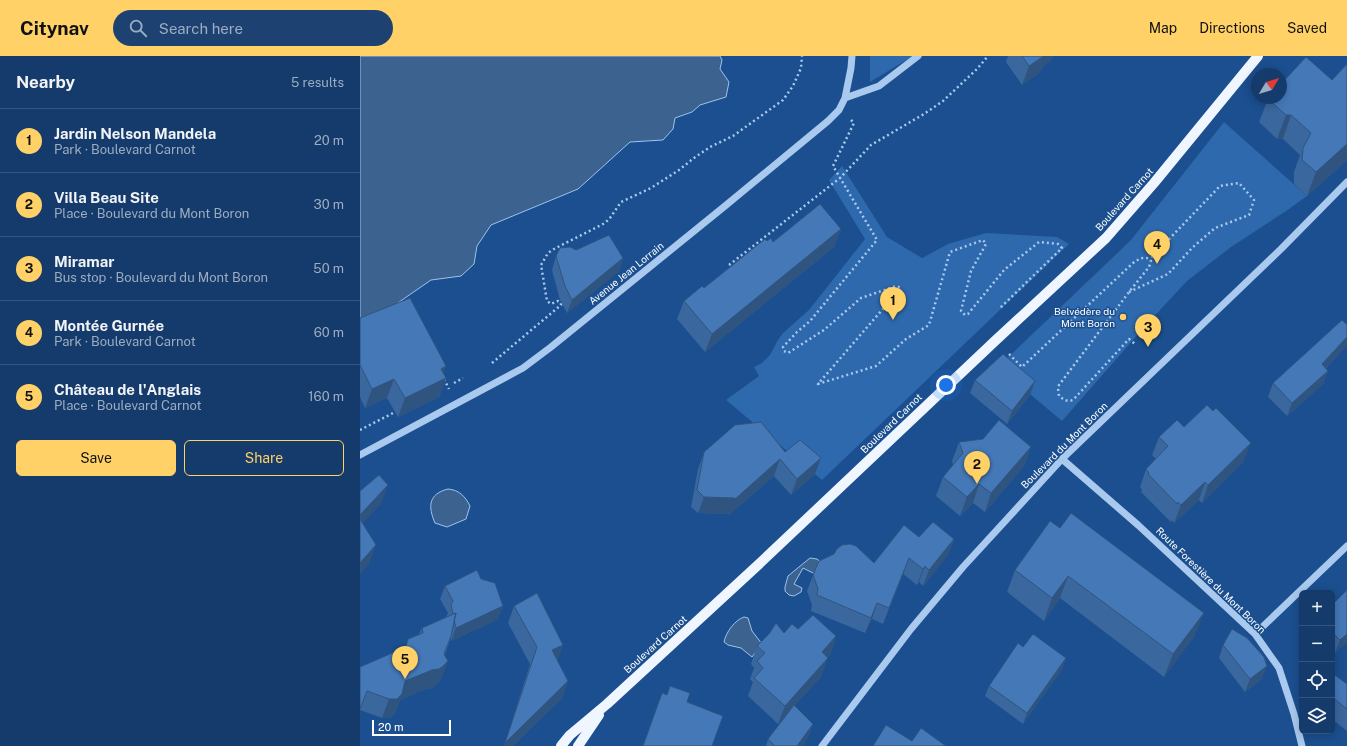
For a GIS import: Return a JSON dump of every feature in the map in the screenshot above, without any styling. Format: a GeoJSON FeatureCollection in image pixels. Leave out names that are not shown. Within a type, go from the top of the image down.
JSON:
{"type":"FeatureCollection","features":[{"type":"Feature","properties":{"kind":"main road","name":"Boulevard Carnot"},"geometry":{"type":"LineString","coordinates":[[561,746],[570,735],[607,704],[758,565],[1106,238],[1154,183],[1258,56]]}},
{"type":"Feature","properties":{"kind":"main road","name":"Boulevard Carnot"},"geometry":{"type":"LineString","coordinates":[[578,746],[607,704]]}},
{"type":"Feature","properties":{"kind":"street","name":"Avenue Jean Lorrain"},"geometry":{"type":"LineString","coordinates":[[360,455],[523,368],[551,347],[824,125],[839,110],[845,98],[852,68],[852,56]]}},
{"type":"Feature","properties":{"kind":"street"},"geometry":{"type":"LineString","coordinates":[[845,98],[879,86],[918,56]]}},
{"type":"Feature","properties":{"kind":"street","name":"Boulevard du Mont Boron"},"geometry":{"type":"LineString","coordinates":[[822,746],[910,629],[963,567],[1062,459],[1281,249],[1347,182]]}},
{"type":"Feature","properties":{"kind":"street","name":"Route Forestière du Mont Boron"},"geometry":{"type":"LineString","coordinates":[[1062,459],[1138,525],[1255,634],[1278,668],[1294,714],[1302,746]]}},
{"type":"Feature","properties":{"kind":"street"},"geometry":{"type":"LineString","coordinates":[[1255,634],[1347,546]]}},
{"type":"Feature","properties":{"kind":"path"},"geometry":{"type":"LineString","coordinates":[[486,366],[493,363],[561,305],[561,302],[558,301],[551,304],[547,302],[541,265],[548,253],[605,224],[620,202],[651,188],[710,147],[733,136],[783,100],[793,86],[801,68],[802,56]]}},
{"type":"Feature","properties":{"kind":"path"},"geometry":{"type":"LineString","coordinates":[[729,265],[840,178],[871,145],[943,101],[977,69],[988,56]]}},
{"type":"Feature","properties":{"kind":"path"},"geometry":{"type":"LineString","coordinates":[[839,110],[854,123],[833,166],[877,240],[810,321],[783,347],[784,351],[788,353],[824,330],[862,298],[896,286],[901,288],[818,384],[876,366],[906,339],[929,325],[950,252],[982,240],[986,244],[971,271],[961,311],[965,315],[968,314],[1004,270],[1039,242],[1058,244],[1062,248],[996,311]]}},
{"type":"Feature","properties":{"kind":"path"},"geometry":{"type":"LineString","coordinates":[[1129,292],[1168,274],[1192,248],[1215,228],[1249,215],[1254,200],[1239,183],[1220,186],[1150,259],[1151,264],[1149,268],[1129,292],[1059,385],[1059,396],[1064,400],[1074,400],[1129,339],[1135,344]]}},
{"type":"Feature","properties":{"kind":"path"},"geometry":{"type":"LineString","coordinates":[[996,340],[1022,367],[1133,263],[1143,257],[1150,259]]}},
{"type":"Feature","properties":{"kind":"path"},"geometry":{"type":"LineString","coordinates":[[454,383],[467,376]]}},
{"type":"Feature","properties":{"kind":"path"},"geometry":{"type":"LineString","coordinates":[[360,430],[395,412]]}},
{"type":"Feature","properties":{"kind":"shaded area"},"geometry":{"type":"Polygon","coordinates":[[[360,56],[720,56],[722,60],[720,69],[729,82],[726,97],[700,105],[692,112],[675,118],[673,129],[663,140],[630,142],[578,189],[491,225],[477,246],[474,264],[461,276],[431,280],[360,329],[360,56]]]}},
{"type":"Feature","properties":{"kind":"shaded area"},"geometry":{"type":"Polygon","coordinates":[[[870,56],[913,56],[870,82],[870,56]]]}},
{"type":"Feature","properties":{"kind":"shaded area"},"geometry":{"type":"Polygon","coordinates":[[[1224,122],[1307,196],[1231,247],[1187,281],[1062,421],[998,367],[1131,240],[1224,122]]]}},
{"type":"Feature","properties":{"kind":"shaded area"},"geometry":{"type":"Polygon","coordinates":[[[842,166],[887,237],[922,258],[948,244],[986,233],[1057,237],[1069,244],[822,480],[726,400],[759,376],[754,367],[762,363],[770,355],[783,333],[809,310],[865,239],[829,180],[842,166]]]}},
{"type":"Feature","properties":{"kind":"shaded area"},"geometry":{"type":"Polygon","coordinates":[[[448,489],[461,494],[470,506],[466,519],[447,527],[435,523],[431,512],[431,502],[437,494],[448,489]]]}},
{"type":"Feature","properties":{"kind":"shaded area"},"geometry":{"type":"Polygon","coordinates":[[[810,558],[817,559],[822,563],[815,574],[803,568],[794,584],[802,588],[801,592],[794,596],[789,595],[785,591],[788,576],[810,558]]]}},
{"type":"Feature","properties":{"kind":"shaded area"},"geometry":{"type":"Polygon","coordinates":[[[744,617],[748,618],[752,631],[762,644],[752,657],[741,648],[728,645],[724,642],[731,627],[744,617]]]}},
{"type":"Feature","properties":{"kind":"building"},"geometry":{"type":"Polygon","coordinates":[[[1022,56],[1044,56],[1029,66],[1022,56]]]}},
{"type":"Feature","properties":{"kind":"building"},"geometry":{"type":"Polygon","coordinates":[[[1306,57],[1332,80],[1347,64],[1347,144],[1316,172],[1302,160],[1303,148],[1311,133],[1291,115],[1286,115],[1274,104],[1287,104],[1287,78],[1306,57]]]}},
{"type":"Feature","properties":{"kind":"building"},"geometry":{"type":"Polygon","coordinates":[[[820,204],[841,229],[712,334],[684,301],[702,286],[704,288],[765,239],[767,241],[771,238],[773,242],[820,204]]]}},
{"type":"Feature","properties":{"kind":"building"},"geometry":{"type":"Polygon","coordinates":[[[609,235],[623,258],[572,300],[565,286],[556,256],[560,248],[570,247],[576,250],[609,235]]]}},
{"type":"Feature","properties":{"kind":"building"},"geometry":{"type":"Polygon","coordinates":[[[410,298],[446,366],[441,369],[446,378],[405,398],[394,379],[372,389],[360,365],[360,318],[410,298]]]}},
{"type":"Feature","properties":{"kind":"building"},"geometry":{"type":"Polygon","coordinates":[[[1342,320],[1347,325],[1347,337],[1322,364],[1328,371],[1292,403],[1273,383],[1342,320]]]}},
{"type":"Feature","properties":{"kind":"building"},"geometry":{"type":"Polygon","coordinates":[[[1003,354],[1035,381],[1012,411],[975,380],[1003,354]]]}},
{"type":"Feature","properties":{"kind":"building"},"geometry":{"type":"Polygon","coordinates":[[[1207,405],[1213,411],[1216,408],[1251,443],[1208,485],[1205,482],[1181,505],[1178,502],[1177,504],[1148,474],[1149,473],[1146,469],[1168,446],[1159,437],[1177,420],[1184,427],[1207,405]]]}},
{"type":"Feature","properties":{"kind":"building"},"geometry":{"type":"Polygon","coordinates":[[[999,420],[1031,447],[991,493],[979,484],[967,497],[943,477],[963,453],[959,442],[983,439],[999,420]]]}},
{"type":"Feature","properties":{"kind":"building"},"geometry":{"type":"Polygon","coordinates":[[[761,422],[785,452],[800,440],[821,458],[797,479],[780,459],[734,500],[735,498],[704,497],[697,490],[704,452],[735,425],[761,422]]]}},
{"type":"Feature","properties":{"kind":"building"},"geometry":{"type":"Polygon","coordinates":[[[379,475],[388,485],[360,515],[360,491],[379,475]]]}},
{"type":"Feature","properties":{"kind":"building"},"geometry":{"type":"Polygon","coordinates":[[[1071,513],[1204,613],[1173,654],[1068,576],[1052,598],[1015,570],[1050,521],[1060,528],[1071,513]]]}},
{"type":"Feature","properties":{"kind":"building"},"geometry":{"type":"Polygon","coordinates":[[[360,519],[376,545],[360,563],[360,519]]]}},
{"type":"Feature","properties":{"kind":"building"},"geometry":{"type":"Polygon","coordinates":[[[933,522],[954,539],[929,570],[925,566],[923,569],[909,558],[889,608],[877,603],[871,618],[817,595],[818,589],[813,575],[819,561],[834,554],[842,545],[850,544],[856,546],[874,563],[904,525],[919,537],[933,522]]]}},
{"type":"Feature","properties":{"kind":"building"},"geometry":{"type":"Polygon","coordinates":[[[477,570],[481,579],[495,583],[503,606],[456,628],[454,620],[456,613],[453,614],[451,605],[453,601],[445,586],[477,570]]]}},
{"type":"Feature","properties":{"kind":"building"},"geometry":{"type":"Polygon","coordinates":[[[1347,590],[1347,634],[1340,640],[1335,635],[1335,602],[1347,590]]]}},
{"type":"Feature","properties":{"kind":"building"},"geometry":{"type":"Polygon","coordinates":[[[537,593],[563,645],[552,650],[568,681],[505,743],[537,647],[514,606],[537,593]]]}},
{"type":"Feature","properties":{"kind":"building"},"geometry":{"type":"Polygon","coordinates":[[[456,613],[451,636],[444,654],[448,661],[442,667],[405,681],[402,694],[397,699],[389,699],[367,691],[360,709],[360,667],[406,647],[408,639],[423,633],[422,628],[456,613]]]}},
{"type":"Feature","properties":{"kind":"building"},"geometry":{"type":"Polygon","coordinates":[[[813,615],[836,636],[822,652],[828,658],[785,706],[754,678],[763,668],[757,661],[765,653],[757,646],[769,634],[776,623],[784,633],[792,624],[798,629],[813,615]]]}},
{"type":"Feature","properties":{"kind":"building"},"geometry":{"type":"Polygon","coordinates":[[[1232,629],[1247,638],[1264,657],[1267,666],[1250,679],[1223,645],[1232,629]]]}},
{"type":"Feature","properties":{"kind":"building"},"geometry":{"type":"Polygon","coordinates":[[[1033,634],[1066,658],[1027,713],[989,686],[1018,643],[1023,647],[1033,634]]]}},
{"type":"Feature","properties":{"kind":"building"},"geometry":{"type":"Polygon","coordinates":[[[1335,675],[1347,684],[1347,709],[1335,699],[1335,675]]]}},
{"type":"Feature","properties":{"kind":"building"},"geometry":{"type":"Polygon","coordinates":[[[670,686],[690,693],[687,702],[723,716],[712,746],[643,746],[662,693],[667,695],[670,686]]]}},
{"type":"Feature","properties":{"kind":"building"},"geometry":{"type":"Polygon","coordinates":[[[794,705],[813,724],[797,746],[775,746],[768,739],[794,705]]]}},
{"type":"Feature","properties":{"kind":"building"},"geometry":{"type":"Polygon","coordinates":[[[886,725],[912,741],[921,728],[946,746],[873,746],[886,725]]]}},
{"type":"Feature","properties":{"kind":"place","name":"Montée Gurnée"},"geometry":{"type":"Point","coordinates":[1157,264]}},
{"type":"Feature","properties":{"kind":"place","name":"Belvédère du Mont Boron"},"geometry":{"type":"Point","coordinates":[1123,317]}},
{"type":"Feature","properties":{"kind":"place","name":"Jardin Nelson Mandela"},"geometry":{"type":"Point","coordinates":[893,320]}},
{"type":"Feature","properties":{"kind":"place","name":"Miramar"},"geometry":{"type":"Point","coordinates":[1148,347]}},
{"type":"Feature","properties":{"kind":"place","name":"Villa Beau Site"},"geometry":{"type":"Point","coordinates":[977,484]}},
{"type":"Feature","properties":{"kind":"place","name":"Château de l'Anglais"},"geometry":{"type":"Point","coordinates":[405,679]}}]}
